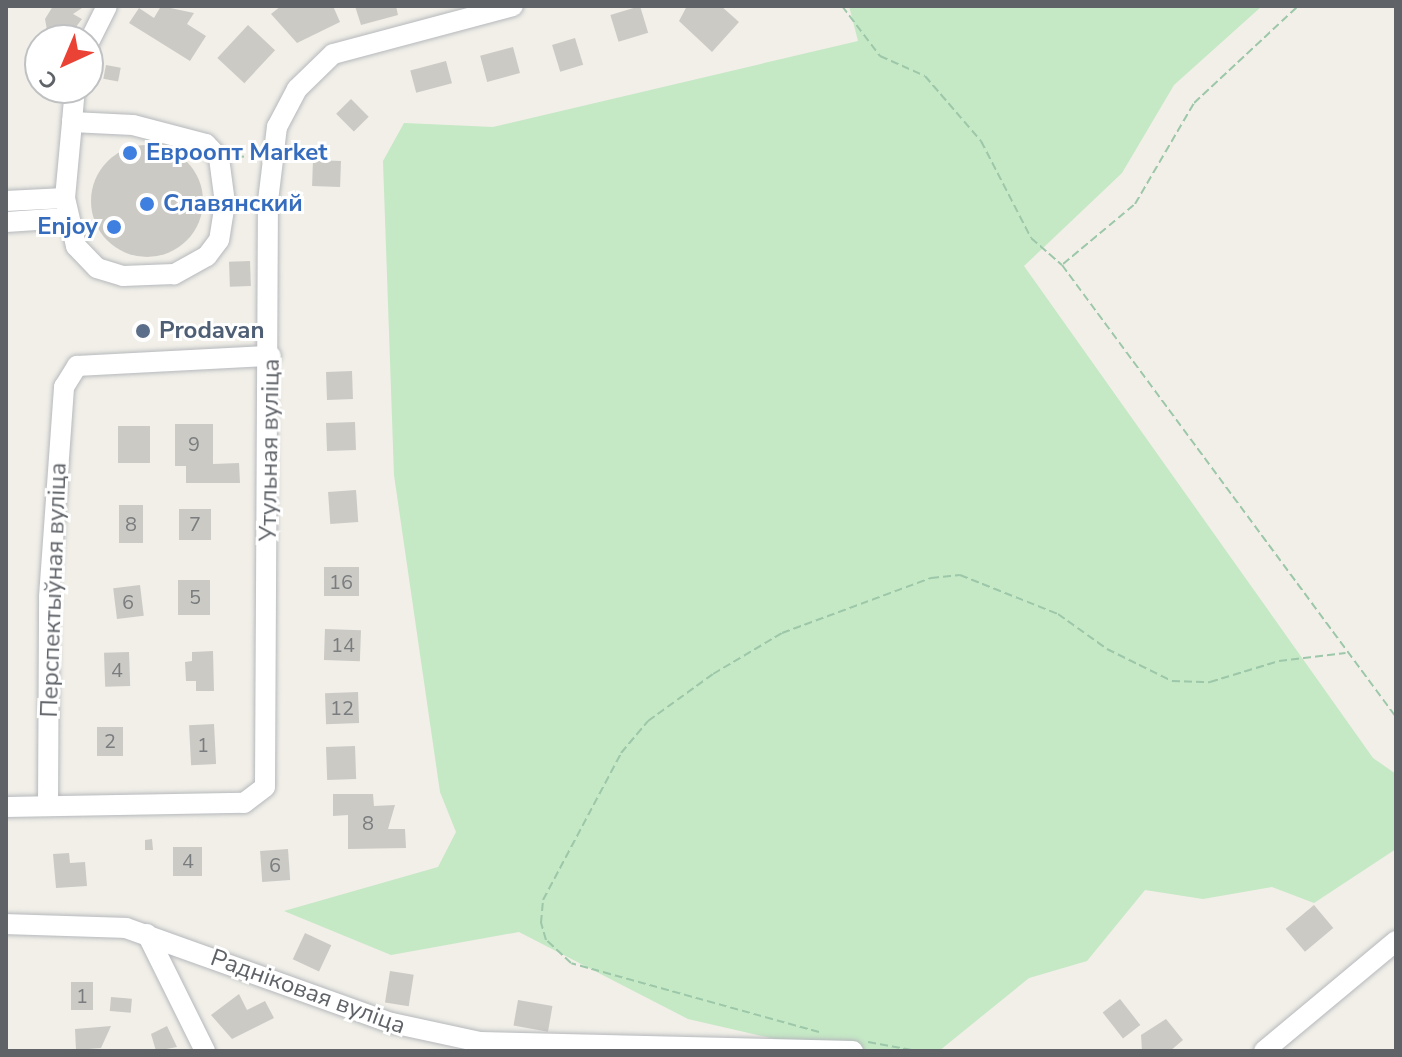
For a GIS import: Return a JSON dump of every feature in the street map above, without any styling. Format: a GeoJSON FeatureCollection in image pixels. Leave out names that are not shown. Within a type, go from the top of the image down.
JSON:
{"type":"FeatureCollection","features":[{"type":"Feature","properties":{"kind":"street","name":"Утульная вуліца"},"geometry":{"type":"LineString","coordinates":[[6,807],[244,803],[265,787],[272,155],[297,89],[333,54],[456,13],[513,6]]}},
{"type":"Feature","properties":{"kind":"street"},"geometry":{"type":"LineString","coordinates":[[72,122],[188,135],[219,158],[224,222],[219,240],[194,268],[151,277],[97,268],[76,246],[66,208],[72,122],[74,104]]}},
{"type":"Feature","properties":{"kind":"street"},"geometry":{"type":"LineString","coordinates":[[6,201],[66,208]]}},
{"type":"Feature","properties":{"kind":"street"},"geometry":{"type":"LineString","coordinates":[[6,222],[66,208]]}},
{"type":"Feature","properties":{"kind":"street"},"geometry":{"type":"LineString","coordinates":[[6,209],[6,231]]}},
{"type":"Feature","properties":{"kind":"street","name":"Перспектыўная вуліца"},"geometry":{"type":"LineString","coordinates":[[48,806],[49,597],[71,377],[77,366],[271,356]]}},
{"type":"Feature","properties":{"kind":"street","name":"Радніковая вуліца"},"geometry":{"type":"LineString","coordinates":[[6,924],[147,934],[426,1034],[637,1051],[854,1046]]}},
{"type":"Feature","properties":{"kind":"street"},"geometry":{"type":"LineString","coordinates":[[147,934],[205,1051]]}},
{"type":"Feature","properties":{"kind":"street"},"geometry":{"type":"LineString","coordinates":[[1264,1051],[1394,942]]}},
{"type":"Feature","properties":{"kind":"path"},"geometry":{"type":"LineString","coordinates":[[842,6],[880,56],[925,76],[981,141],[1031,238],[1062,265],[1396,717]]}},
{"type":"Feature","properties":{"kind":"path"},"geometry":{"type":"LineString","coordinates":[[1062,265],[1135,204],[1194,103],[1298,6]]}},
{"type":"Feature","properties":{"kind":"path"},"geometry":{"type":"LineString","coordinates":[[219,158],[272,155]]}},
{"type":"Feature","properties":{"kind":"path"},"geometry":{"type":"LineString","coordinates":[[827,1034],[571,963],[546,940],[543,900],[621,753],[648,721],[782,633],[931,578],[989,584],[1058,614],[1119,657],[1172,681],[1210,682],[1279,661],[1346,653]]}},
{"type":"Feature","properties":{"kind":"path"},"geometry":{"type":"LineString","coordinates":[[854,1046],[917,1051]]}},
{"type":"Feature","properties":{"kind":"green space"},"geometry":{"type":"Polygon","coordinates":[[[849,6],[1262,6],[1174,85],[1122,173],[1024,266],[1373,758],[1396,774],[1396,849],[1314,903],[1272,887],[1203,899],[1145,890],[1087,961],[1029,978],[939,1051],[827,1051],[688,1019],[519,932],[391,955],[284,911],[438,867],[456,832],[440,792],[394,475],[383,161],[404,123],[493,127],[858,41],[849,6]]]}},
{"type":"Feature","properties":{"kind":"building"},"geometry":{"type":"Polygon","coordinates":[[[53,6],[85,6],[73,14],[82,19],[78,24],[46,24],[45,19],[53,6]]]}},
{"type":"Feature","properties":{"kind":"building"},"geometry":{"type":"Polygon","coordinates":[[[161,6],[194,13],[187,24],[206,36],[190,61],[129,23],[139,8],[154,18],[161,6]]]}},
{"type":"Feature","properties":{"kind":"building"},"geometry":{"type":"Polygon","coordinates":[[[281,6],[333,6],[340,22],[297,43],[271,14],[281,6]]]}},
{"type":"Feature","properties":{"kind":"building"},"geometry":{"type":"Polygon","coordinates":[[[355,6],[396,6],[398,15],[361,25],[355,6]]]}},
{"type":"Feature","properties":{"kind":"building"},"geometry":{"type":"Polygon","coordinates":[[[640,6],[648,33],[619,42],[610,15],[640,6]]]}},
{"type":"Feature","properties":{"kind":"building"},"geometry":{"type":"Polygon","coordinates":[[[687,6],[721,6],[739,22],[712,52],[679,21],[687,6]]]}},
{"type":"Feature","properties":{"kind":"building"},"geometry":{"type":"Polygon","coordinates":[[[248,25],[275,50],[244,83],[217,58],[248,25]]]}},
{"type":"Feature","properties":{"kind":"building"},"geometry":{"type":"Polygon","coordinates":[[[575,38],[583,65],[560,72],[552,45],[575,38]]]}},
{"type":"Feature","properties":{"kind":"building"},"geometry":{"type":"Polygon","coordinates":[[[513,47],[520,73],[487,82],[480,56],[513,47]]]}},
{"type":"Feature","properties":{"kind":"building"},"geometry":{"type":"Polygon","coordinates":[[[446,61],[452,83],[416,93],[410,71],[446,61]]]}},
{"type":"Feature","properties":{"kind":"building"},"geometry":{"type":"Polygon","coordinates":[[[106,65],[121,68],[118,82],[104,79],[106,65]]]}},
{"type":"Feature","properties":{"kind":"building"},"geometry":{"type":"Polygon","coordinates":[[[351,99],[369,117],[354,132],[336,114],[351,99]]]}},
{"type":"Feature","properties":{"kind":"building","name":"Славянский"},"geometry":{"type":"Polygon","coordinates":[[[147,145],[169,149],[187,161],[199,179],[203,201],[199,223],[187,241],[169,253],[147,257],[125,253],[107,241],[95,223],[91,201],[95,179],[107,161],[125,149],[147,145]]]}},
{"type":"Feature","properties":{"kind":"building"},"geometry":{"type":"Polygon","coordinates":[[[313,160],[341,161],[340,187],[312,186],[313,160]]]}},
{"type":"Feature","properties":{"kind":"building"},"geometry":{"type":"Polygon","coordinates":[[[250,261],[251,286],[230,287],[229,262],[250,261]]]}},
{"type":"Feature","properties":{"kind":"building"},"geometry":{"type":"Polygon","coordinates":[[[352,371],[353,399],[327,400],[326,372],[352,371]]]}},
{"type":"Feature","properties":{"kind":"building"},"geometry":{"type":"Polygon","coordinates":[[[355,422],[356,450],[327,451],[326,423],[355,422]]]}},
{"type":"Feature","properties":{"kind":"building"},"geometry":{"type":"Polygon","coordinates":[[[175,424],[213,424],[213,464],[239,463],[240,483],[186,483],[186,466],[175,466],[175,424]]]}},
{"type":"Feature","properties":{"kind":"building"},"geometry":{"type":"Polygon","coordinates":[[[118,426],[150,426],[150,463],[118,463],[118,426]]]}},
{"type":"Feature","properties":{"kind":"building"},"geometry":{"type":"Polygon","coordinates":[[[356,490],[358,522],[330,524],[328,492],[356,490]]]}},
{"type":"Feature","properties":{"kind":"building"},"geometry":{"type":"Polygon","coordinates":[[[119,505],[143,505],[143,543],[119,543],[119,505]]]}},
{"type":"Feature","properties":{"kind":"building"},"geometry":{"type":"Polygon","coordinates":[[[179,509],[211,509],[211,540],[179,540],[179,509]]]}},
{"type":"Feature","properties":{"kind":"building"},"geometry":{"type":"Polygon","coordinates":[[[324,567],[359,567],[359,596],[324,596],[324,567]]]}},
{"type":"Feature","properties":{"kind":"building"},"geometry":{"type":"Polygon","coordinates":[[[178,580],[210,580],[210,615],[178,615],[178,580]]]}},
{"type":"Feature","properties":{"kind":"building"},"geometry":{"type":"Polygon","coordinates":[[[140,585],[144,616],[117,619],[113,588],[140,585]]]}},
{"type":"Feature","properties":{"kind":"building"},"geometry":{"type":"Polygon","coordinates":[[[325,629],[361,630],[360,661],[324,660],[325,629]]]}},
{"type":"Feature","properties":{"kind":"building"},"geometry":{"type":"Polygon","coordinates":[[[213,651],[214,691],[196,691],[196,681],[186,681],[185,662],[192,661],[192,652],[213,651]]]}},
{"type":"Feature","properties":{"kind":"building"},"geometry":{"type":"Polygon","coordinates":[[[129,652],[130,686],[105,687],[104,653],[129,652]]]}},
{"type":"Feature","properties":{"kind":"building"},"geometry":{"type":"Polygon","coordinates":[[[358,692],[359,723],[326,724],[325,693],[358,692]]]}},
{"type":"Feature","properties":{"kind":"building"},"geometry":{"type":"Polygon","coordinates":[[[214,724],[216,764],[191,765],[189,725],[214,724]]]}},
{"type":"Feature","properties":{"kind":"building"},"geometry":{"type":"Polygon","coordinates":[[[97,727],[123,727],[123,756],[97,756],[97,727]]]}},
{"type":"Feature","properties":{"kind":"building"},"geometry":{"type":"Polygon","coordinates":[[[355,746],[356,779],[327,780],[326,747],[355,746]]]}},
{"type":"Feature","properties":{"kind":"building"},"geometry":{"type":"Polygon","coordinates":[[[333,794],[373,794],[374,806],[395,805],[388,829],[405,829],[406,848],[348,849],[348,815],[333,816],[333,794]]]}},
{"type":"Feature","properties":{"kind":"building"},"geometry":{"type":"Polygon","coordinates":[[[152,839],[153,850],[145,850],[145,840],[152,839]]]}},
{"type":"Feature","properties":{"kind":"building"},"geometry":{"type":"Polygon","coordinates":[[[173,847],[202,847],[202,876],[173,876],[173,847]]]}},
{"type":"Feature","properties":{"kind":"building"},"geometry":{"type":"Polygon","coordinates":[[[288,849],[290,880],[262,882],[260,851],[288,849]]]}},
{"type":"Feature","properties":{"kind":"building"},"geometry":{"type":"Polygon","coordinates":[[[69,853],[70,863],[85,862],[87,886],[56,888],[53,854],[69,853]]]}},
{"type":"Feature","properties":{"kind":"building"},"geometry":{"type":"Polygon","coordinates":[[[1314,905],[1333,928],[1305,952],[1286,929],[1314,905]]]}},
{"type":"Feature","properties":{"kind":"building"},"geometry":{"type":"Polygon","coordinates":[[[305,933],[331,945],[319,972],[293,959],[305,933]]]}},
{"type":"Feature","properties":{"kind":"building"},"geometry":{"type":"Polygon","coordinates":[[[390,971],[414,975],[409,1006],[385,1003],[390,971]]]}},
{"type":"Feature","properties":{"kind":"building"},"geometry":{"type":"Polygon","coordinates":[[[71,982],[93,982],[93,1010],[71,1010],[71,982]]]}},
{"type":"Feature","properties":{"kind":"building"},"geometry":{"type":"Polygon","coordinates":[[[239,994],[247,1010],[265,1001],[274,1018],[232,1039],[211,1015],[239,994]]]}},
{"type":"Feature","properties":{"kind":"building"},"geometry":{"type":"Polygon","coordinates":[[[111,997],[132,999],[131,1013],[110,1011],[111,997]]]}},
{"type":"Feature","properties":{"kind":"building"},"geometry":{"type":"Polygon","coordinates":[[[1120,999],[1140,1025],[1123,1039],[1103,1013],[1120,999]]]}},
{"type":"Feature","properties":{"kind":"building"},"geometry":{"type":"Polygon","coordinates":[[[518,1000],[552,1006],[548,1032],[513,1026],[518,1000]]]}},
{"type":"Feature","properties":{"kind":"building"},"geometry":{"type":"Polygon","coordinates":[[[1166,1019],[1183,1040],[1170,1051],[1142,1051],[1141,1035],[1166,1019]]]}},
{"type":"Feature","properties":{"kind":"building"},"geometry":{"type":"Polygon","coordinates":[[[111,1026],[101,1048],[76,1050],[75,1029],[111,1026]]]}},
{"type":"Feature","properties":{"kind":"building"},"geometry":{"type":"Polygon","coordinates":[[[167,1026],[177,1047],[156,1051],[151,1034],[167,1026]]]}},
{"type":"Feature","properties":{"kind":"place","name":"Евроопт Market"},"geometry":{"type":"Point","coordinates":[130,153]}},
{"type":"Feature","properties":{"kind":"place","name":"Славянский"},"geometry":{"type":"Point","coordinates":[147,204]}},
{"type":"Feature","properties":{"kind":"place","name":"Enjoy"},"geometry":{"type":"Point","coordinates":[114,227]}},
{"type":"Feature","properties":{"kind":"place","name":"Prodavan"},"geometry":{"type":"Point","coordinates":[143,331]}}]}
